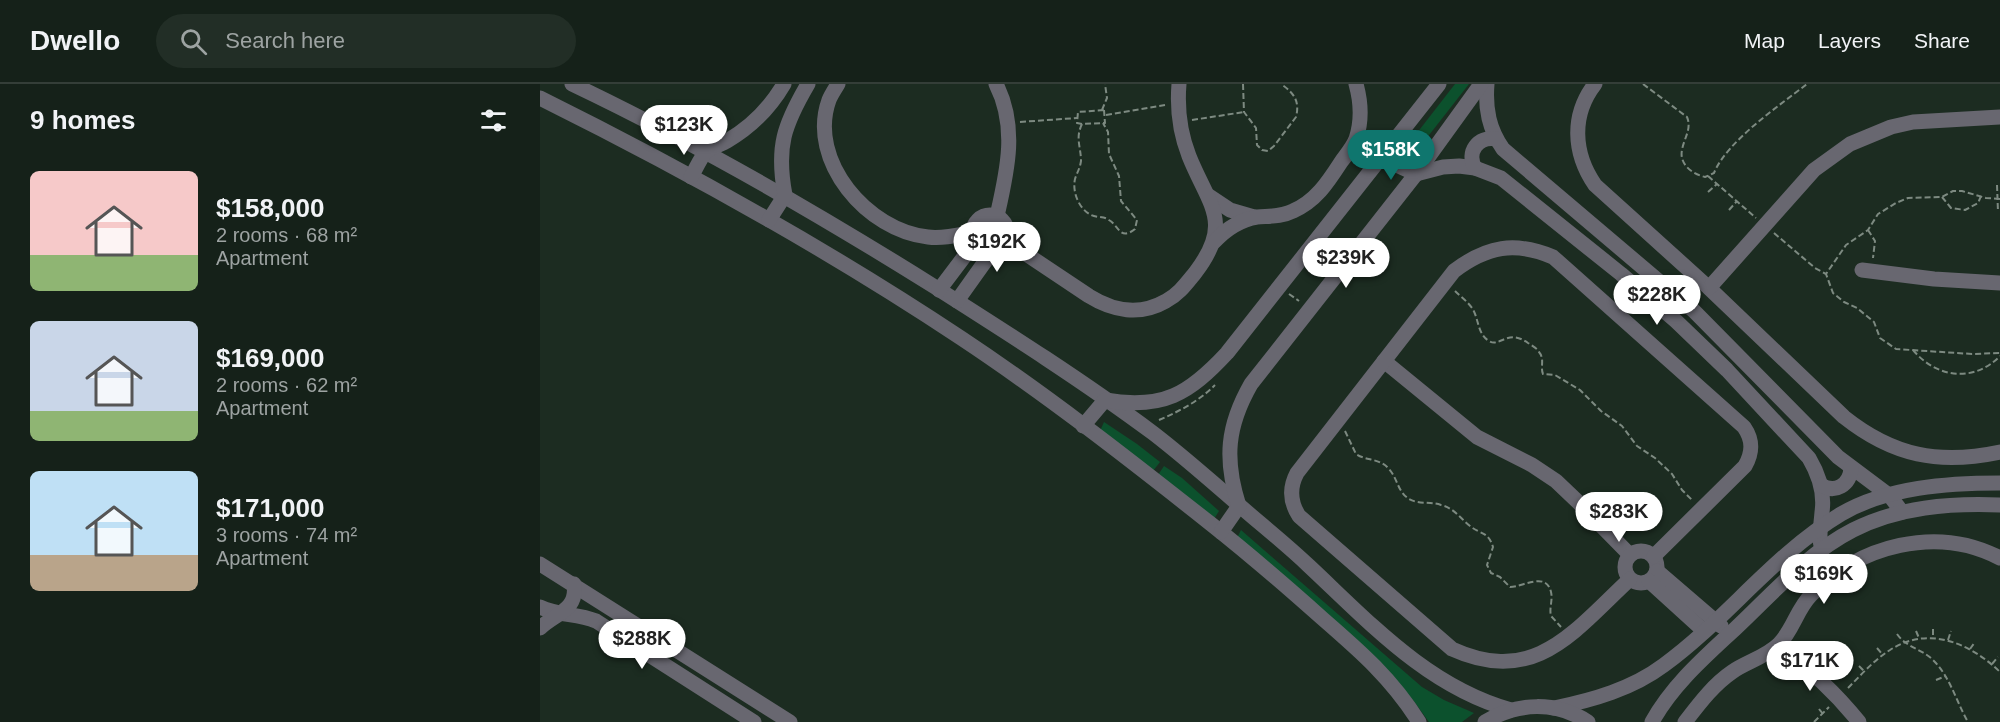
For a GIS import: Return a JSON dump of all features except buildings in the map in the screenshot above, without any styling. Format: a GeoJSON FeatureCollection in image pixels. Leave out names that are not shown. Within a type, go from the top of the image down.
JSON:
{"type":"FeatureCollection","features":[{"type":"Feature","properties":{"kind":"street"},"geometry":{"type":"LineString","coordinates":[[572,84],[706,151],[785,195],[957,301],[1153,433],[1190,462],[1304,561],[1409,658],[1435,677],[1463,693],[1511,710]]}},
{"type":"Feature","properties":{"kind":"street"},"geometry":{"type":"LineString","coordinates":[[691,177],[706,151],[735,136],[761,116],[784,84]]}},
{"type":"Feature","properties":{"kind":"street"},"geometry":{"type":"LineString","coordinates":[[769,220],[785,195],[781,174],[781,153],[785,132],[792,112],[808,84]]}},
{"type":"Feature","properties":{"kind":"street"},"geometry":{"type":"LineString","coordinates":[[838,84],[829,100],[826,115],[827,145],[837,173],[858,201],[884,221],[906,232],[926,237],[974,236],[986,248],[1000,244],[1101,304],[1115,309],[1145,310],[1172,298],[1184,288],[1206,258],[1214,242],[1225,230],[1257,217]]}},
{"type":"Feature","properties":{"kind":"street"},"geometry":{"type":"LineString","coordinates":[[996,84],[1008,123],[1009,156],[997,216]]}},
{"type":"Feature","properties":{"kind":"street"},"geometry":{"type":"LineString","coordinates":[[1179,84],[1180,122],[1188,153],[1214,209],[1216,226],[1214,242]]}},
{"type":"Feature","properties":{"kind":"street"},"geometry":{"type":"LineString","coordinates":[[1206,194],[1230,210],[1257,217],[1275,217],[1307,204],[1320,192],[1355,142],[1360,113],[1356,84]]}},
{"type":"Feature","properties":{"kind":"street"},"geometry":{"type":"LineString","coordinates":[[1105,400],[1127,404],[1149,403],[1171,397],[1191,388],[1210,371],[1227,353],[1439,84]]}},
{"type":"Feature","properties":{"kind":"street"},"geometry":{"type":"LineString","coordinates":[[1239,506],[1229,464],[1230,443],[1237,412],[1251,384],[1416,174],[1481,84]]}},
{"type":"Feature","properties":{"kind":"street"},"geometry":{"type":"LineString","coordinates":[[1487,84],[1487,114],[1496,139],[1512,159],[1695,311],[1851,468],[1890,496],[1902,512]]}},
{"type":"Feature","properties":{"kind":"street"},"geometry":{"type":"LineString","coordinates":[[1595,84],[1584,100],[1577,129],[1577,144],[1586,172],[1595,185],[1709,288],[1844,417],[1862,432],[1904,451],[1927,456],[1974,456],[2000,452]]}},
{"type":"Feature","properties":{"kind":"street"},"geometry":{"type":"LineString","coordinates":[[540,98],[769,220],[962,339],[1083,426],[1267,569],[1378,668],[1404,699],[1419,722]]}},
{"type":"Feature","properties":{"kind":"street"},"geometry":{"type":"LineString","coordinates":[[1709,288],[1814,170],[1850,144],[1891,127],[1912,122],[2000,117]]}},
{"type":"Feature","properties":{"kind":"street"},"geometry":{"type":"LineString","coordinates":[[1475,168],[1471,157],[1475,146],[1484,139],[1496,139]]}},
{"type":"Feature","properties":{"kind":"street"},"geometry":{"type":"LineString","coordinates":[[1381,158],[1416,174],[1443,167],[1459,166],[1475,168],[1501,178],[1676,321],[1727,370],[1809,458],[1821,485],[1823,499],[1819,529],[1822,550]]}},
{"type":"Feature","properties":{"kind":"street"},"geometry":{"type":"LineString","coordinates":[[939,290],[974,236],[979,219],[988,215],[997,216],[1007,226],[1000,244],[957,301]]}},
{"type":"Feature","properties":{"kind":"street"},"geometry":{"type":"LineString","coordinates":[[1630,579],[1555,646],[1539,655],[1522,660],[1486,661],[1452,649],[1299,516],[1291,499],[1292,481],[1297,473],[1454,271],[1468,260],[1484,252],[1519,247],[1537,250],[1553,257],[1744,427],[1749,434],[1752,451],[1745,466],[1701,510],[1653,570],[1639,583],[1630,579],[1625,567],[1630,555],[1642,551],[1653,570],[1710,626],[1730,633]]}},
{"type":"Feature","properties":{"kind":"street"},"geometry":{"type":"LineString","coordinates":[[1866,271],[1934,279],[2000,283]]}},
{"type":"Feature","properties":{"kind":"street"},"geometry":{"type":"LineString","coordinates":[[1384,361],[1477,437],[1532,465],[1556,482],[1630,555]]}},
{"type":"Feature","properties":{"kind":"street"},"geometry":{"type":"LineString","coordinates":[[1083,426],[1105,400]]}},
{"type":"Feature","properties":{"kind":"street"},"geometry":{"type":"LineString","coordinates":[[1821,485],[1832,489],[1844,485],[1851,468]]}},
{"type":"Feature","properties":{"kind":"street"},"geometry":{"type":"LineString","coordinates":[[1554,708],[1593,699],[1638,681],[1664,666],[1779,562],[1819,529],[1850,509],[1917,488],[1964,483],[2000,483]]}},
{"type":"Feature","properties":{"kind":"street"},"geometry":{"type":"LineString","coordinates":[[1652,722],[1677,686],[1700,661],[1790,577],[1822,550],[1852,531],[1876,520],[1923,508],[1963,504],[2000,505]]}},
{"type":"Feature","properties":{"kind":"street"},"geometry":{"type":"LineString","coordinates":[[1221,532],[1239,506]]}},
{"type":"Feature","properties":{"kind":"street"},"geometry":{"type":"LineString","coordinates":[[1685,722],[1711,690],[1731,672],[1778,646],[1786,636],[1798,611],[1826,580],[1864,556],[1911,543],[1938,541],[1965,545],[2000,558]]}},
{"type":"Feature","properties":{"kind":"street"},"geometry":{"type":"LineString","coordinates":[[540,564],[790,722]]}},
{"type":"Feature","properties":{"kind":"street"},"geometry":{"type":"LineString","coordinates":[[540,628],[573,603],[576,594],[574,585]]}},
{"type":"Feature","properties":{"kind":"street"},"geometry":{"type":"LineString","coordinates":[[540,607],[557,614],[571,613],[596,621],[754,722]]}},
{"type":"Feature","properties":{"kind":"street"},"geometry":{"type":"LineString","coordinates":[[1778,646],[1802,663],[1838,696],[1859,722]]}},
{"type":"Feature","properties":{"kind":"street"},"geometry":{"type":"LineString","coordinates":[[1686,647],[1700,661]]}},
{"type":"Feature","properties":{"kind":"street"},"geometry":{"type":"LineString","coordinates":[[1485,722],[1511,710],[1532,706],[1554,708],[1571,713],[1588,722]]}},
{"type":"Feature","properties":{"kind":"path"},"geometry":{"type":"LineString","coordinates":[[1102,110],[1107,98],[1105,84]]}},
{"type":"Feature","properties":{"kind":"path"},"geometry":{"type":"LineString","coordinates":[[1244,84],[1244,112],[1256,128],[1257,145],[1262,150],[1268,151],[1296,117],[1297,112],[1295,96],[1281,84]]}},
{"type":"Feature","properties":{"kind":"path"},"geometry":{"type":"LineString","coordinates":[[1643,84],[1687,117],[1689,123],[1682,148],[1683,160],[1691,172],[1705,177],[1714,173],[1719,161],[1762,119],[1807,84]]}},
{"type":"Feature","properties":{"kind":"path"},"geometry":{"type":"LineString","coordinates":[[1106,115],[1178,103]]}},
{"type":"Feature","properties":{"kind":"path"},"geometry":{"type":"LineString","coordinates":[[1102,110],[1106,112],[1106,121],[1078,124],[1077,113],[1079,111],[1102,110]]}},
{"type":"Feature","properties":{"kind":"path"},"geometry":{"type":"LineString","coordinates":[[1180,122],[1244,112]]}},
{"type":"Feature","properties":{"kind":"path"},"geometry":{"type":"LineString","coordinates":[[1008,123],[1077,118]]}},
{"type":"Feature","properties":{"kind":"path"},"geometry":{"type":"LineString","coordinates":[[1082,124],[1078,138],[1081,158],[1075,184],[1077,198],[1089,213],[1111,221],[1121,233],[1131,233],[1135,230],[1137,220],[1121,201],[1119,176],[1109,154],[1108,132],[1102,123]]}},
{"type":"Feature","properties":{"kind":"path"},"geometry":{"type":"LineString","coordinates":[[1708,192],[1717,184]]}},
{"type":"Feature","properties":{"kind":"path"},"geometry":{"type":"LineString","coordinates":[[1997,185],[1998,212]]}},
{"type":"Feature","properties":{"kind":"path"},"geometry":{"type":"LineString","coordinates":[[1942,196],[1951,208],[1965,210],[1977,203],[1981,196]]}},
{"type":"Feature","properties":{"kind":"path"},"geometry":{"type":"LineString","coordinates":[[1730,210],[1737,201]]}},
{"type":"Feature","properties":{"kind":"path"},"geometry":{"type":"LineString","coordinates":[[1866,271],[1875,247],[1873,236],[1868,230]]}},
{"type":"Feature","properties":{"kind":"path"},"geometry":{"type":"LineString","coordinates":[[1445,283],[1472,307],[1486,339],[1491,343],[1496,343],[1513,336],[1520,337],[1539,352],[1542,360],[1542,373],[1546,376],[1555,375],[1580,390],[1601,411],[1622,426],[1637,446],[1655,458],[1672,474],[1682,490],[1701,510]]}},
{"type":"Feature","properties":{"kind":"path"},"geometry":{"type":"LineString","coordinates":[[1279,287],[1311,308]]}},
{"type":"Feature","properties":{"kind":"path"},"geometry":{"type":"LineString","coordinates":[[1913,350],[1930,366],[1951,374],[1974,373],[1985,368],[2000,356]]}},
{"type":"Feature","properties":{"kind":"path"},"geometry":{"type":"LineString","coordinates":[[1155,425],[1156,421],[1181,411],[1200,399],[1221,377]]}},
{"type":"Feature","properties":{"kind":"path"},"geometry":{"type":"LineString","coordinates":[[1341,417],[1353,450],[1360,456],[1384,464],[1394,476],[1401,492],[1408,498],[1416,502],[1448,507],[1460,515],[1471,527],[1488,536],[1493,547],[1487,565],[1491,573],[1500,577],[1510,587],[1521,587],[1535,581],[1547,584],[1552,596],[1551,616],[1570,635]]}},
{"type":"Feature","properties":{"kind":"path"},"geometry":{"type":"LineString","coordinates":[[1933,629],[1933,637]]}},
{"type":"Feature","properties":{"kind":"path"},"geometry":{"type":"LineString","coordinates":[[1916,631],[1919,638]]}},
{"type":"Feature","properties":{"kind":"path"},"geometry":{"type":"LineString","coordinates":[[1948,640],[1952,631]]}},
{"type":"Feature","properties":{"kind":"path"},"geometry":{"type":"LineString","coordinates":[[1897,634],[1903,643],[1931,658],[1946,676],[1968,722]]}},
{"type":"Feature","properties":{"kind":"path"},"geometry":{"type":"LineString","coordinates":[[1814,722],[1838,696],[1883,655],[1903,643],[1919,638],[1933,637],[1948,640],[1970,649],[2000,672]]}},
{"type":"Feature","properties":{"kind":"path"},"geometry":{"type":"LineString","coordinates":[[1970,649],[1975,642]]}},
{"type":"Feature","properties":{"kind":"path"},"geometry":{"type":"LineString","coordinates":[[1877,648],[1883,655]]}},
{"type":"Feature","properties":{"kind":"path"},"geometry":{"type":"LineString","coordinates":[[1992,664],[1998,657]]}},
{"type":"Feature","properties":{"kind":"path"},"geometry":{"type":"LineString","coordinates":[[1859,666],[1865,672]]}},
{"type":"Feature","properties":{"kind":"path"},"geometry":{"type":"LineString","coordinates":[[1936,680],[1946,676]]}},
{"type":"Feature","properties":{"kind":"path"},"geometry":{"type":"LineString","coordinates":[[1818,709],[1823,714]]}},
{"type":"Feature","properties":{"kind":"green space"},"geometry":{"type":"Polygon","coordinates":[[[1455,84],[1469,84],[1408,162],[1396,160],[1455,84]]]}},
{"type":"Feature","properties":{"kind":"green space"},"geometry":{"type":"Polygon","coordinates":[[[1104,422],[1160,462],[1153,471],[1100,431],[1104,422]]]}},
{"type":"Feature","properties":{"kind":"green space"},"geometry":{"type":"Polygon","coordinates":[[[1164,466],[1182,478],[1219,511],[1214,519],[1158,475],[1164,466]]]}},
{"type":"Feature","properties":{"kind":"green space"},"geometry":{"type":"Polygon","coordinates":[[[1241,530],[1422,687],[1474,713],[1462,722],[1429,722],[1413,700],[1237,538],[1241,530]]]}}]}
